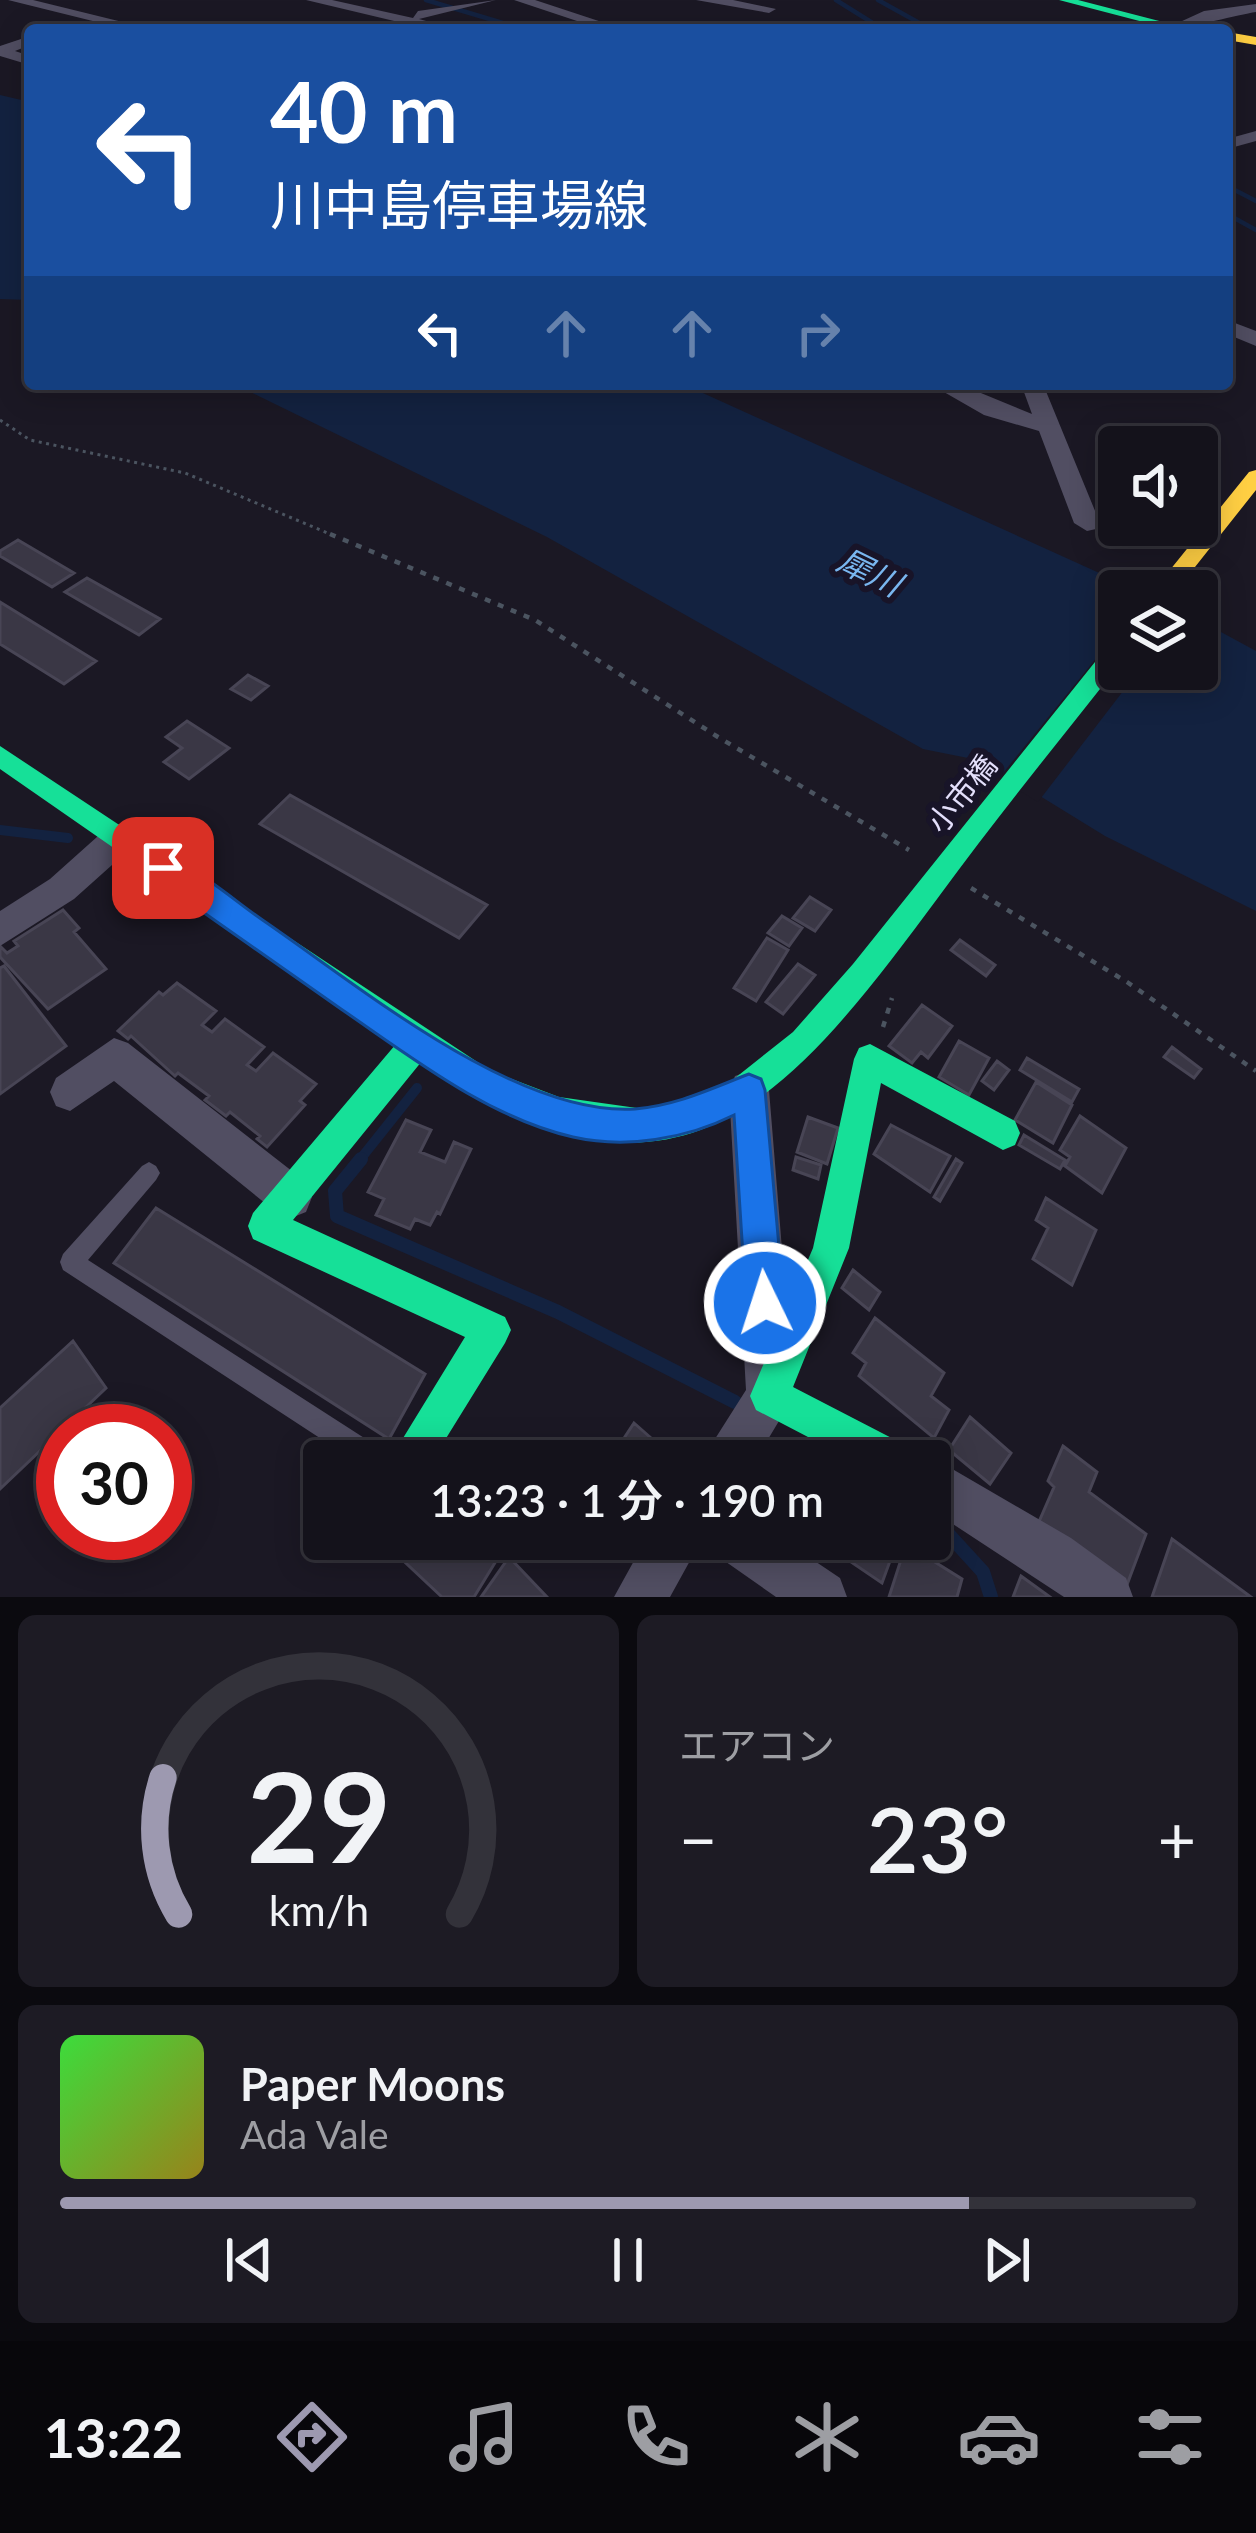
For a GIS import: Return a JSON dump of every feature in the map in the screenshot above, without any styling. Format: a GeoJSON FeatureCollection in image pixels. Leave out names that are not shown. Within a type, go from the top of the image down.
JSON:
{"type":"FeatureCollection","features":[{"type":"Feature","properties":{"kind":"main road"},"geometry":{"type":"LineString","coordinates":[[1064,0],[1162,24]]}},
{"type":"Feature","properties":{"kind":"main road"},"geometry":{"type":"LineString","coordinates":[[1181,570],[1256,476]]}},
{"type":"Feature","properties":{"kind":"main road","name":"小市橋"},"geometry":{"type":"LineString","coordinates":[[749,1090],[855,980],[1098,674]]}},
{"type":"Feature","properties":{"kind":"main road"},"geometry":{"type":"LineString","coordinates":[[0,756],[417,1043],[521,1103],[574,1121],[633,1126],[699,1114],[749,1090]]}},
{"type":"Feature","properties":{"kind":"main road"},"geometry":{"type":"LineString","coordinates":[[417,1043],[266,1226],[492,1330],[422,1440]]}},
{"type":"Feature","properties":{"kind":"main road"},"geometry":{"type":"LineString","coordinates":[[855,1440],[770,1396],[831,1248],[870,1059],[1003,1133]]}},
{"type":"Feature","properties":{"kind":"street"},"geometry":{"type":"LineString","coordinates":[[15,0],[124,24]]}},
{"type":"Feature","properties":{"kind":"street"},"geometry":{"type":"LineString","coordinates":[[313,0],[423,24]]}},
{"type":"Feature","properties":{"kind":"street"},"geometry":{"type":"LineString","coordinates":[[365,0],[429,16],[442,24]]}},
{"type":"Feature","properties":{"kind":"street"},"geometry":{"type":"LineString","coordinates":[[429,16],[489,0]]}},
{"type":"Feature","properties":{"kind":"street"},"geometry":{"type":"LineString","coordinates":[[521,0],[599,24]]}},
{"type":"Feature","properties":{"kind":"street"},"geometry":{"type":"LineString","coordinates":[[703,0],[770,4]]}},
{"type":"Feature","properties":{"kind":"street"},"geometry":{"type":"LineString","coordinates":[[71,24],[114,8]]}},
{"type":"Feature","properties":{"kind":"street"},"geometry":{"type":"LineString","coordinates":[[1191,24],[1209,14],[1256,8]]}},
{"type":"Feature","properties":{"kind":"street"},"geometry":{"type":"LineString","coordinates":[[24,42],[1,51],[24,59]]}},
{"type":"Feature","properties":{"kind":"street"},"geometry":{"type":"LineString","coordinates":[[953,390],[992,410],[1046,426]]}},
{"type":"Feature","properties":{"kind":"street"},"geometry":{"type":"LineString","coordinates":[[1034,390],[1087,523]]}},
{"type":"Feature","properties":{"kind":"street"},"geometry":{"type":"LineString","coordinates":[[0,930],[62,889],[119,838]]}},
{"type":"Feature","properties":{"kind":"street"},"geometry":{"type":"LineString","coordinates":[[70,1092],[114,1056],[291,1197]]}},
{"type":"Feature","properties":{"kind":"street"},"geometry":{"type":"LineString","coordinates":[[740,1440],[770,1396],[749,1090]]}},
{"type":"Feature","properties":{"kind":"street"},"geometry":{"type":"LineString","coordinates":[[951,1494],[1053,1556],[1107,1597]]}},
{"type":"Feature","properties":{"kind":"street"},"geometry":{"type":"LineString","coordinates":[[640,1597],[663,1560]]}},
{"type":"Feature","properties":{"kind":"street"},"geometry":{"type":"LineString","coordinates":[[767,1560],[821,1597]]}},
{"type":"Feature","properties":{"kind":"lane"},"geometry":{"type":"LineString","coordinates":[[149,1173],[71,1262],[344,1440]]}},
{"type":"Feature","properties":{"kind":"path"},"geometry":{"type":"LineString","coordinates":[[0,420],[30,440],[185,473],[535,620],[910,851]]}},
{"type":"Feature","properties":{"kind":"path"},"geometry":{"type":"LineString","coordinates":[[969,886],[1127,982],[1256,1071]]}},
{"type":"Feature","properties":{"kind":"path"},"geometry":{"type":"LineString","coordinates":[[870,1059],[893,995]]}},
{"type":"Feature","properties":{"kind":"water"},"geometry":{"type":"Polygon","coordinates":[[[0,95],[24,101],[24,300],[0,299],[0,95]]]}},
{"type":"Feature","properties":{"kind":"water","name":"犀川"},"geometry":{"type":"Polygon","coordinates":[[[246,390],[696,390],[1098,572],[1098,690],[1218,690],[1218,630],[1256,651],[1256,911],[1105,836],[983,761],[923,749],[547,537],[246,390]]]}},
{"type":"Feature","properties":{"kind":"pier"},"geometry":{"type":"Polygon","coordinates":[[[1098,656],[1098,690],[1124,690],[1038,802],[999,778],[1098,656]]]}},
{"type":"Feature","properties":{"kind":"building"},"geometry":{"type":"Polygon","coordinates":[[[18,540],[74,573],[52,587],[0,556],[0,551],[18,540]]]}},
{"type":"Feature","properties":{"kind":"building"},"geometry":{"type":"Polygon","coordinates":[[[87,578],[160,619],[139,635],[65,592],[87,578]]]}},
{"type":"Feature","properties":{"kind":"building"},"geometry":{"type":"Polygon","coordinates":[[[0,602],[96,661],[64,684],[0,644],[0,602]]]}},
{"type":"Feature","properties":{"kind":"building"},"geometry":{"type":"Polygon","coordinates":[[[248,675],[268,686],[251,700],[231,689],[248,675]]]}},
{"type":"Feature","properties":{"kind":"building"},"geometry":{"type":"Polygon","coordinates":[[[187,721],[229,748],[189,779],[164,762],[182,748],[166,737],[187,721]]]}},
{"type":"Feature","properties":{"kind":"building"},"geometry":{"type":"Polygon","coordinates":[[[290,795],[487,905],[459,938],[260,824],[290,795]]]}},
{"type":"Feature","properties":{"kind":"building"},"geometry":{"type":"Polygon","coordinates":[[[810,897],[831,910],[815,931],[793,918],[810,897]]]}},
{"type":"Feature","properties":{"kind":"building"},"geometry":{"type":"Polygon","coordinates":[[[63,910],[79,928],[74,932],[106,969],[48,1009],[0,957],[0,946],[7,953],[18,946],[14,941],[63,910]]]}},
{"type":"Feature","properties":{"kind":"building"},"geometry":{"type":"Polygon","coordinates":[[[782,916],[802,928],[789,946],[768,933],[782,916]]]}},
{"type":"Feature","properties":{"kind":"building"},"geometry":{"type":"Polygon","coordinates":[[[767,938],[788,950],[756,1001],[734,988],[767,938]]]}},
{"type":"Feature","properties":{"kind":"building"},"geometry":{"type":"Polygon","coordinates":[[[960,940],[995,965],[986,976],[951,950],[960,940]]]}},
{"type":"Feature","properties":{"kind":"building"},"geometry":{"type":"Polygon","coordinates":[[[798,964],[815,975],[783,1014],[766,1002],[798,964]]]}},
{"type":"Feature","properties":{"kind":"building"},"geometry":{"type":"Polygon","coordinates":[[[4,966],[66,1046],[0,1094],[0,968],[4,966]]]}},
{"type":"Feature","properties":{"kind":"building"},"geometry":{"type":"Polygon","coordinates":[[[177,983],[216,1011],[202,1025],[212,1032],[225,1019],[264,1047],[247,1065],[256,1071],[273,1053],[316,1084],[300,1101],[305,1105],[267,1147],[230,1112],[226,1116],[205,1100],[209,1096],[118,1031],[159,992],[163,995],[177,983]]]}},
{"type":"Feature","properties":{"kind":"building"},"geometry":{"type":"Polygon","coordinates":[[[922,1005],[952,1026],[928,1058],[921,1052],[912,1063],[889,1046],[922,1005]]]}},
{"type":"Feature","properties":{"kind":"building"},"geometry":{"type":"Polygon","coordinates":[[[959,1041],[989,1058],[969,1095],[939,1077],[959,1041]]]}},
{"type":"Feature","properties":{"kind":"building"},"geometry":{"type":"Polygon","coordinates":[[[1172,1047],[1201,1069],[1194,1078],[1164,1057],[1172,1047]]]}},
{"type":"Feature","properties":{"kind":"building"},"geometry":{"type":"Polygon","coordinates":[[[1027,1058],[1079,1089],[1072,1102],[1020,1070],[1027,1058]]]}},
{"type":"Feature","properties":{"kind":"building"},"geometry":{"type":"Polygon","coordinates":[[[997,1061],[1009,1070],[994,1090],[982,1081],[997,1061]]]}},
{"type":"Feature","properties":{"kind":"building"},"geometry":{"type":"Polygon","coordinates":[[[1036,1082],[1072,1105],[1053,1143],[1015,1120],[1036,1082]]]}},
{"type":"Feature","properties":{"kind":"building"},"geometry":{"type":"Polygon","coordinates":[[[1080,1116],[1126,1148],[1102,1193],[1065,1166],[1070,1157],[1060,1150],[1080,1116]]]}},
{"type":"Feature","properties":{"kind":"building"},"geometry":{"type":"Polygon","coordinates":[[[808,1117],[838,1128],[827,1164],[797,1152],[808,1117]]]}},
{"type":"Feature","properties":{"kind":"building"},"geometry":{"type":"Polygon","coordinates":[[[406,1120],[431,1130],[420,1152],[445,1162],[454,1142],[471,1149],[440,1214],[430,1225],[415,1219],[410,1229],[376,1215],[384,1199],[368,1192],[406,1120]]]}},
{"type":"Feature","properties":{"kind":"building"},"geometry":{"type":"Polygon","coordinates":[[[891,1125],[950,1156],[930,1192],[874,1154],[891,1125]]]}},
{"type":"Feature","properties":{"kind":"building"},"geometry":{"type":"Polygon","coordinates":[[[1024,1135],[1065,1160],[1060,1169],[1019,1145],[1024,1135]]]}},
{"type":"Feature","properties":{"kind":"building"},"geometry":{"type":"Polygon","coordinates":[[[796,1157],[821,1165],[818,1179],[793,1170],[796,1157]]]}},
{"type":"Feature","properties":{"kind":"building"},"geometry":{"type":"Polygon","coordinates":[[[956,1159],[962,1163],[940,1201],[934,1197],[956,1159]]]}},
{"type":"Feature","properties":{"kind":"building"},"geometry":{"type":"Polygon","coordinates":[[[1046,1198],[1096,1230],[1072,1285],[1033,1259],[1048,1228],[1036,1220],[1046,1198]]]}},
{"type":"Feature","properties":{"kind":"building"},"geometry":{"type":"Polygon","coordinates":[[[156,1208],[425,1374],[389,1439],[114,1263],[156,1208]]]}},
{"type":"Feature","properties":{"kind":"building"},"geometry":{"type":"Polygon","coordinates":[[[853,1270],[880,1292],[869,1310],[842,1288],[853,1270]]]}},
{"type":"Feature","properties":{"kind":"building"},"geometry":{"type":"Polygon","coordinates":[[[875,1318],[944,1373],[931,1396],[949,1410],[934,1438],[859,1376],[866,1363],[853,1353],[875,1318]]]}},
{"type":"Feature","properties":{"kind":"building"},"geometry":{"type":"Polygon","coordinates":[[[73,1341],[106,1388],[89,1404],[36,1404],[36,1455],[0,1489],[0,1408],[73,1341]]]}},
{"type":"Feature","properties":{"kind":"building"},"geometry":{"type":"Polygon","coordinates":[[[970,1417],[1011,1453],[990,1484],[951,1447],[970,1417]]]}},
{"type":"Feature","properties":{"kind":"building"},"geometry":{"type":"Polygon","coordinates":[[[634,1423],[653,1440],[623,1440],[634,1423]]]}},
{"type":"Feature","properties":{"kind":"building"},"geometry":{"type":"Polygon","coordinates":[[[1063,1446],[1097,1472],[1089,1492],[1146,1534],[1125,1590],[1038,1524],[1054,1487],[1048,1481],[1063,1446]]]}},
{"type":"Feature","properties":{"kind":"building"},"geometry":{"type":"Polygon","coordinates":[[[1172,1539],[1251,1597],[1152,1597],[1172,1539]]]}},
{"type":"Feature","properties":{"kind":"building"},"geometry":{"type":"Polygon","coordinates":[[[403,1560],[497,1560],[474,1597],[442,1597],[403,1560]]]}},
{"type":"Feature","properties":{"kind":"building"},"geometry":{"type":"Polygon","coordinates":[[[507,1560],[512,1560],[547,1597],[481,1597],[507,1560]]]}},
{"type":"Feature","properties":{"kind":"building"},"geometry":{"type":"Polygon","coordinates":[[[848,1560],[890,1560],[882,1583],[848,1560]]]}},
{"type":"Feature","properties":{"kind":"building"},"geometry":{"type":"Polygon","coordinates":[[[901,1560],[932,1560],[962,1579],[957,1597],[889,1597],[901,1560]]]}},
{"type":"Feature","properties":{"kind":"building"},"geometry":{"type":"Polygon","coordinates":[[[1021,1576],[1050,1597],[1013,1597],[1021,1576]]]}},
{"type":"Feature","properties":{"kind":"waterway"},"geometry":{"type":"LineString","coordinates":[[426,0],[506,24]]}},
{"type":"Feature","properties":{"kind":"waterway"},"geometry":{"type":"LineString","coordinates":[[836,0],[874,24]]}},
{"type":"Feature","properties":{"kind":"waterway"},"geometry":{"type":"LineString","coordinates":[[878,0],[921,24]]}},
{"type":"Feature","properties":{"kind":"waterway"},"geometry":{"type":"LineString","coordinates":[[1233,189],[1256,201]]}},
{"type":"Feature","properties":{"kind":"waterway"},"geometry":{"type":"LineString","coordinates":[[1233,217],[1256,230]]}},
{"type":"Feature","properties":{"kind":"waterway"},"geometry":{"type":"LineString","coordinates":[[0,830],[68,838]]}},
{"type":"Feature","properties":{"kind":"waterway"},"geometry":{"type":"LineString","coordinates":[[358,1162],[417,1088]]}},
{"type":"Feature","properties":{"kind":"waterway"},"geometry":{"type":"LineString","coordinates":[[361,1159],[335,1191],[337,1216],[558,1312],[735,1402]]}},
{"type":"Feature","properties":{"kind":"waterway"},"geometry":{"type":"LineString","coordinates":[[951,1537],[983,1572],[991,1597]]}},
{"type":"Feature","properties":{"kind":"traffic: fast"},"geometry":{"type":"LineString","coordinates":[[1064,0],[1163,24]]}},
{"type":"Feature","properties":{"kind":"traffic: fast"},"geometry":{"type":"LineString","coordinates":[[0,756],[479,1082],[559,1114],[644,1126],[700,1115],[737,1097],[804,1043],[1098,674]]}},
{"type":"Feature","properties":{"kind":"traffic: fast"},"geometry":{"type":"LineString","coordinates":[[417,1043],[266,1226],[492,1330],[422,1440]]}},
{"type":"Feature","properties":{"kind":"traffic: fast"},"geometry":{"type":"LineString","coordinates":[[855,1440],[770,1396],[831,1248],[870,1059],[1003,1133]]}},
{"type":"Feature","properties":{"kind":"traffic: slow"},"geometry":{"type":"LineString","coordinates":[[1233,37],[1256,41]]}},
{"type":"Feature","properties":{"kind":"traffic: slow"},"geometry":{"type":"LineString","coordinates":[[1181,570],[1256,476]]}},
{"type":"Feature","properties":{"kind":"route"},"geometry":{"type":"LineString","coordinates":[[163,868],[417,1043],[521,1103],[574,1121],[633,1126],[699,1114],[749,1090],[765,1303]]}}]}
